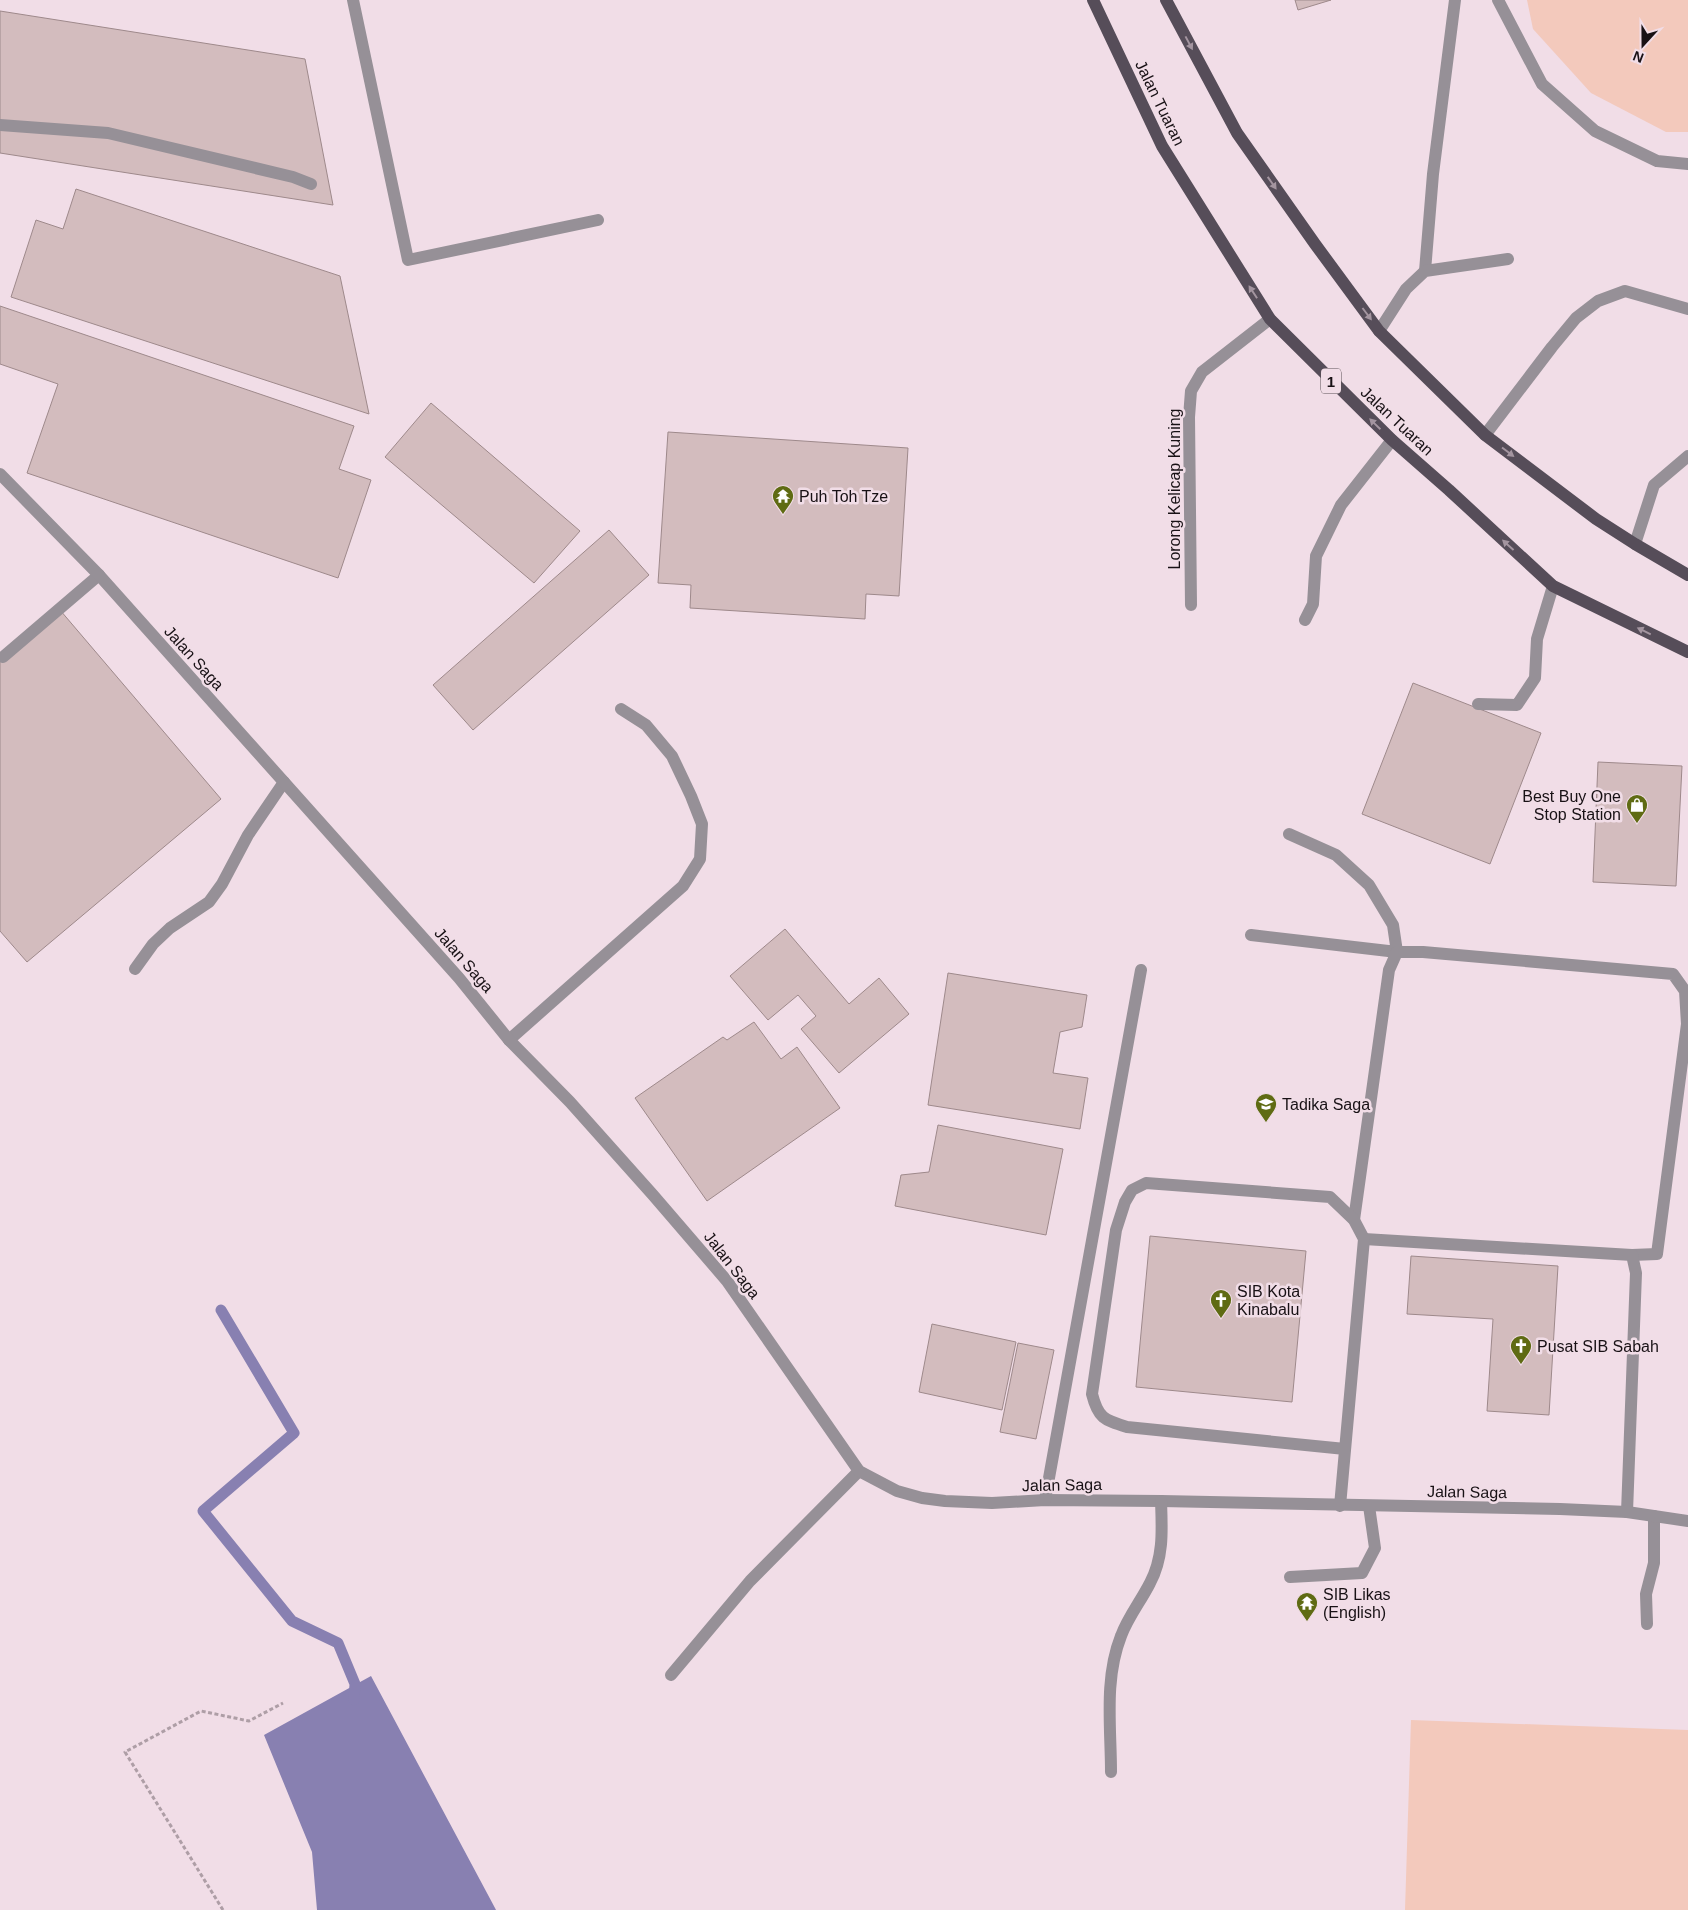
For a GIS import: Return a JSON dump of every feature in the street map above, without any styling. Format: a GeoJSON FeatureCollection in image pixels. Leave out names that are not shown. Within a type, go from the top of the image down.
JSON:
{"type":"FeatureCollection","features":[{"type":"Feature","properties":{"kind":"main road","name":"Jalan Tuaran"},"geometry":{"type":"LineString","coordinates":[[1093,0],[1162,146],[1270,319],[1392,440],[1553,586],[1688,652]]}},
{"type":"Feature","properties":{"kind":"main road"},"geometry":{"type":"LineString","coordinates":[[1166,0],[1237,133],[1379,331],[1485,435],[1596,518],[1635,544],[1688,574]]}},
{"type":"Feature","properties":{"kind":"street"},"geometry":{"type":"LineString","coordinates":[[353,0],[408,260],[598,220]]}},
{"type":"Feature","properties":{"kind":"street"},"geometry":{"type":"LineString","coordinates":[[1425,271],[1433,174],[1455,0]]}},
{"type":"Feature","properties":{"kind":"street"},"geometry":{"type":"LineString","coordinates":[[1498,0],[1542,84],[1595,131],[1657,161],[1688,164]]}},
{"type":"Feature","properties":{"kind":"street"},"geometry":{"type":"LineString","coordinates":[[0,125],[108,133],[293,177],[311,184]]}},
{"type":"Feature","properties":{"kind":"street"},"geometry":{"type":"LineString","coordinates":[[1379,331],[1406,289],[1425,271],[1508,259]]}},
{"type":"Feature","properties":{"kind":"street"},"geometry":{"type":"LineString","coordinates":[[1485,435],[1576,318],[1598,301],[1625,291],[1688,309]]}},
{"type":"Feature","properties":{"kind":"street","name":"Lorong Kelicap Kuning"},"geometry":{"type":"LineString","coordinates":[[1191,605],[1189,417],[1191,392],[1202,372],[1270,319]]}},
{"type":"Feature","properties":{"kind":"street"},"geometry":{"type":"LineString","coordinates":[[1305,620],[1313,604],[1316,556],[1340,505],[1392,440]]}},
{"type":"Feature","properties":{"kind":"street"},"geometry":{"type":"LineString","coordinates":[[1635,544],[1654,485],[1688,456]]}},
{"type":"Feature","properties":{"kind":"street","name":"Jalan Saga"},"geometry":{"type":"LineString","coordinates":[[0,474],[99,575],[459,978],[509,1040],[570,1102],[653,1195],[727,1282],[859,1470],[897,1491],[922,1498],[992,1503],[1045,1500],[1161,1501],[1627,1512],[1688,1521]]}},
{"type":"Feature","properties":{"kind":"street"},"geometry":{"type":"LineString","coordinates":[[2,657],[99,575]]}},
{"type":"Feature","properties":{"kind":"street"},"geometry":{"type":"LineString","coordinates":[[1478,704],[1517,705],[1535,678],[1537,639],[1553,586]]}},
{"type":"Feature","properties":{"kind":"street"},"geometry":{"type":"LineString","coordinates":[[509,1040],[683,886],[700,859],[702,824],[672,756],[646,726],[620,709]]}},
{"type":"Feature","properties":{"kind":"street"},"geometry":{"type":"LineString","coordinates":[[135,969],[153,944],[170,928],[209,902],[222,884],[248,835],[284,782]]}},
{"type":"Feature","properties":{"kind":"street"},"geometry":{"type":"LineString","coordinates":[[1289,834],[1336,855],[1369,885],[1394,925],[1397,952],[1389,970],[1354,1220]]}},
{"type":"Feature","properties":{"kind":"street"},"geometry":{"type":"LineString","coordinates":[[1251,936],[1397,952],[1422,952],[1673,974],[1685,991],[1687,1024],[1657,1254],[1632,1255],[1364,1239]]}},
{"type":"Feature","properties":{"kind":"street"},"geometry":{"type":"LineString","coordinates":[[1045,1500],[1141,970]]}},
{"type":"Feature","properties":{"kind":"street"},"geometry":{"type":"LineString","coordinates":[[1340,1506],[1364,1239],[1354,1220],[1330,1197],[1146,1183],[1132,1190],[1125,1202],[1116,1230],[1092,1394],[1095,1406],[1106,1421],[1127,1427],[1345,1449]]}},
{"type":"Feature","properties":{"kind":"street"},"geometry":{"type":"LineString","coordinates":[[1627,1512],[1636,1273],[1632,1255]]}},
{"type":"Feature","properties":{"kind":"street"},"geometry":{"type":"LineString","coordinates":[[672,1675],[750,1581],[859,1470]]}},
{"type":"Feature","properties":{"kind":"street"},"geometry":{"type":"LineString","coordinates":[[1112,1772],[1110,1678],[1121,1636],[1151,1582],[1160,1558],[1162,1534],[1161,1501]]}},
{"type":"Feature","properties":{"kind":"street"},"geometry":{"type":"LineString","coordinates":[[1290,1577],[1362,1573],[1375,1548],[1369,1506]]}},
{"type":"Feature","properties":{"kind":"street"},"geometry":{"type":"LineString","coordinates":[[1648,1624],[1646,1594],[1654,1563],[1654,1516]]}},
{"type":"Feature","properties":{"kind":"path"},"geometry":{"type":"LineString","coordinates":[[223,1910],[125,1752],[201,1711],[249,1720],[283,1703]]}},
{"type":"Feature","properties":{"kind":"shaded area"},"geometry":{"type":"Polygon","coordinates":[[[1527,0],[1688,0],[1688,132],[1666,132],[1591,93],[1533,29],[1527,0]]]}},
{"type":"Feature","properties":{"kind":"shaded area"},"geometry":{"type":"Polygon","coordinates":[[[371,1676],[496,1910],[317,1910],[312,1852],[264,1735],[371,1676]]]}},
{"type":"Feature","properties":{"kind":"shaded area"},"geometry":{"type":"Polygon","coordinates":[[[1411,1720],[1688,1730],[1688,1910],[1405,1910],[1411,1720]]]}},
{"type":"Feature","properties":{"kind":"building"},"geometry":{"type":"Polygon","coordinates":[[[1295,0],[1331,0],[1298,10],[1295,0]]]}},
{"type":"Feature","properties":{"kind":"building"},"geometry":{"type":"Polygon","coordinates":[[[0,11],[305,59],[333,205],[0,153],[0,11]]]}},
{"type":"Feature","properties":{"kind":"building"},"geometry":{"type":"Polygon","coordinates":[[[76,189],[340,276],[369,414],[11,297],[36,220],[63,229],[76,189]]]}},
{"type":"Feature","properties":{"kind":"building"},"geometry":{"type":"Polygon","coordinates":[[[0,306],[354,426],[339,469],[371,480],[338,578],[27,473],[58,384],[0,364],[0,306]]]}},
{"type":"Feature","properties":{"kind":"building"},"geometry":{"type":"Polygon","coordinates":[[[431,403],[580,531],[534,583],[385,457],[431,403]]]}},
{"type":"Feature","properties":{"kind":"building","name":"Puh Toh Tze"},"geometry":{"type":"Polygon","coordinates":[[[668,432],[908,448],[899,596],[866,594],[865,619],[690,608],[691,585],[658,583],[668,432]]]}},
{"type":"Feature","properties":{"kind":"building"},"geometry":{"type":"Polygon","coordinates":[[[609,530],[649,575],[473,730],[433,685],[609,530]]]}},
{"type":"Feature","properties":{"kind":"building"},"geometry":{"type":"Polygon","coordinates":[[[60,610],[221,799],[27,962],[0,931],[0,661],[60,610]]]}},
{"type":"Feature","properties":{"kind":"building"},"geometry":{"type":"Polygon","coordinates":[[[1413,683],[1541,733],[1490,864],[1362,814],[1413,683]]]}},
{"type":"Feature","properties":{"kind":"building","name":"Best Buy One Stop Station"},"geometry":{"type":"Polygon","coordinates":[[[1598,762],[1682,766],[1676,886],[1593,882],[1598,762]]]}},
{"type":"Feature","properties":{"kind":"building"},"geometry":{"type":"Polygon","coordinates":[[[785,929],[849,1004],[879,978],[909,1014],[839,1073],[801,1029],[816,1016],[798,995],[768,1020],[730,976],[785,929]]]}},
{"type":"Feature","properties":{"kind":"building"},"geometry":{"type":"Polygon","coordinates":[[[948,973],[1087,995],[1082,1027],[1060,1032],[1053,1073],[1088,1078],[1080,1129],[928,1105],[948,973]]]}},
{"type":"Feature","properties":{"kind":"building"},"geometry":{"type":"Polygon","coordinates":[[[754,1022],[781,1059],[797,1047],[840,1108],[707,1201],[635,1098],[723,1037],[727,1040],[754,1022]]]}},
{"type":"Feature","properties":{"kind":"building"},"geometry":{"type":"Polygon","coordinates":[[[938,1125],[1063,1149],[1046,1235],[895,1206],[901,1175],[929,1172],[938,1125]]]}},
{"type":"Feature","properties":{"kind":"building","name":"SIB Kota Kinabalu"},"geometry":{"type":"Polygon","coordinates":[[[1150,1236],[1306,1251],[1292,1402],[1136,1387],[1150,1236]]]}},
{"type":"Feature","properties":{"kind":"building","name":"Pusat SIB Sabah"},"geometry":{"type":"Polygon","coordinates":[[[1411,1256],[1558,1266],[1549,1415],[1487,1411],[1493,1319],[1407,1314],[1411,1256]]]}},
{"type":"Feature","properties":{"kind":"building"},"geometry":{"type":"Polygon","coordinates":[[[932,1324],[1016,1342],[1002,1410],[919,1392],[932,1324]]]}},
{"type":"Feature","properties":{"kind":"building"},"geometry":{"type":"Polygon","coordinates":[[[1018,1343],[1054,1350],[1036,1439],[1000,1432],[1018,1343]]]}},
{"type":"Feature","properties":{"kind":"waterway"},"geometry":{"type":"LineString","coordinates":[[221,1310],[294,1433],[203,1511],[292,1621],[338,1643],[355,1684],[354,1700]]}},
{"type":"Feature","properties":{"kind":"place","name":"Puh Toh Tze"},"geometry":{"type":"Point","coordinates":[783,515]}},
{"type":"Feature","properties":{"kind":"place","name":"Best Buy One Stop Station"},"geometry":{"type":"Point","coordinates":[1637,824]}},
{"type":"Feature","properties":{"kind":"place","name":"Tadika Saga"},"geometry":{"type":"Point","coordinates":[1266,1123]}},
{"type":"Feature","properties":{"kind":"place","name":"SIB Kota Kinabalu"},"geometry":{"type":"Point","coordinates":[1221,1319]}},
{"type":"Feature","properties":{"kind":"place","name":"Pusat SIB Sabah"},"geometry":{"type":"Point","coordinates":[1521,1365]}},
{"type":"Feature","properties":{"kind":"place","name":"SIB Likas (English)"},"geometry":{"type":"Point","coordinates":[1307,1622]}}]}
